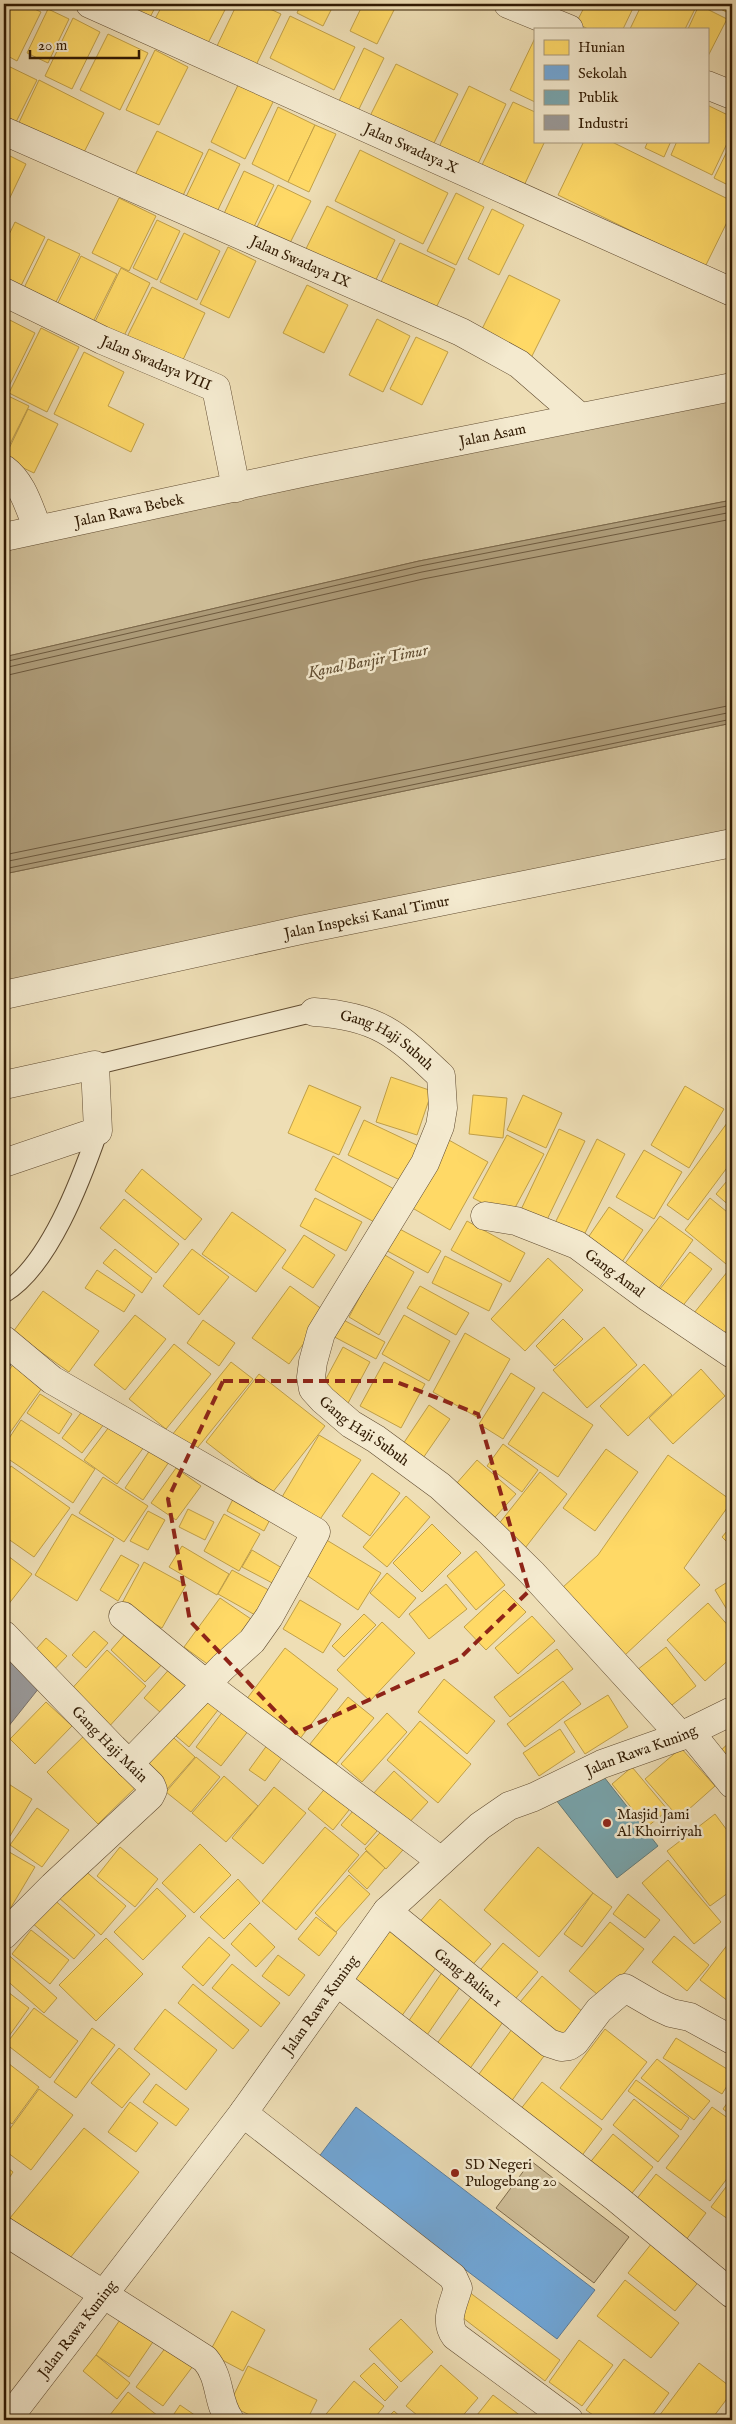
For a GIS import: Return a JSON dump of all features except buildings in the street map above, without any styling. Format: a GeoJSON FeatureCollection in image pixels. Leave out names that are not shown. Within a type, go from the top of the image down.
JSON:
{"type":"FeatureCollection","features":[{"type":"Feature","properties":{"kind":"street","name":"Jalan Swadaya X"},"geometry":{"type":"LineString","coordinates":[[90,4],[732,292]]}},
{"type":"Feature","properties":{"kind":"street"},"geometry":{"type":"LineString","coordinates":[[508,4],[553,19]]}},
{"type":"Feature","properties":{"kind":"street"},"geometry":{"type":"LineString","coordinates":[[708,85],[732,95]]}},
{"type":"Feature","properties":{"kind":"street","name":"Jalan Swadaya IX"},"geometry":{"type":"LineString","coordinates":[[4,131],[461,332],[519,364],[580,417]]}},
{"type":"Feature","properties":{"kind":"street","name":"Jalan Swadaya VIII"},"geometry":{"type":"LineString","coordinates":[[4,292],[102,340],[212,384],[218,394],[245,486]]}},
{"type":"Feature","properties":{"kind":"street","name":"Jalan Asam"},"geometry":{"type":"LineString","coordinates":[[245,486],[311,471],[732,388]]}},
{"type":"Feature","properties":{"kind":"street"},"geometry":{"type":"LineString","coordinates":[[4,469],[13,475],[20,486],[38,530]]}},
{"type":"Feature","properties":{"kind":"street","name":"Jalan Rawa Bebek"},"geometry":{"type":"LineString","coordinates":[[4,537],[245,486]]}},
{"type":"Feature","properties":{"kind":"street","name":"Jalan Inspeksi Kanal Timur"},"geometry":{"type":"LineString","coordinates":[[4,995],[310,928],[732,843]]}},
{"type":"Feature","properties":{"kind":"street","name":"Gang Haji Subuh"},"geometry":{"type":"LineString","coordinates":[[314,1012],[360,1019],[381,1027],[404,1041],[441,1076],[443,1108],[440,1126],[425,1163],[322,1333],[313,1362],[311,1377],[313,1389],[351,1424],[376,1439],[440,1486],[488,1530],[532,1573],[732,1784]]}},
{"type":"Feature","properties":{"kind":"street"},"geometry":{"type":"LineString","coordinates":[[4,1085],[95,1065],[98,1131],[4,1163]]}},
{"type":"Feature","properties":{"kind":"street","name":"Gang Amal"},"geometry":{"type":"LineString","coordinates":[[485,1216],[516,1221],[577,1245],[649,1298],[732,1354]]}},
{"type":"Feature","properties":{"kind":"street"},"geometry":{"type":"LineString","coordinates":[[4,1340],[52,1380],[316,1532],[269,1617],[252,1641],[206,1684],[129,1764]]}},
{"type":"Feature","properties":{"kind":"street"},"geometry":{"type":"LineString","coordinates":[[123,1616],[206,1684],[441,1861]]}},
{"type":"Feature","properties":{"kind":"street","name":"Gang Haji Main"},"geometry":{"type":"LineString","coordinates":[[4,1635],[129,1764],[151,1784],[153,1790],[150,1796],[52,1886],[4,1935]]}},
{"type":"Feature","properties":{"kind":"street","name":"Jalan Rawa Kuning"},"geometry":{"type":"LineString","coordinates":[[7,2420],[243,2113],[387,1911],[480,1826],[509,1806],[534,1797],[602,1764],[686,1734],[732,1711]]}},
{"type":"Feature","properties":{"kind":"street","name":"Gang Balita 1"},"geometry":{"type":"LineString","coordinates":[[387,1911],[549,2043],[561,2047],[569,2046],[575,2042],[599,2010],[625,1988],[671,2013],[690,2017],[713,2028],[732,2040]]}},
{"type":"Feature","properties":{"kind":"street"},"geometry":{"type":"LineString","coordinates":[[337,1982],[616,2198],[732,2294]]}},
{"type":"Feature","properties":{"kind":"street"},"geometry":{"type":"LineString","coordinates":[[243,2113],[453,2277],[458,2288],[448,2319],[449,2328],[455,2336],[559,2418]]}},
{"type":"Feature","properties":{"kind":"street"},"geometry":{"type":"LineString","coordinates":[[4,2230],[205,2360],[216,2375],[225,2414],[230,2420]]}},
{"type":"Feature","properties":{"kind":"lane"},"geometry":{"type":"LineString","coordinates":[[95,1065],[314,1012]]}},
{"type":"Feature","properties":{"kind":"lane"},"geometry":{"type":"LineString","coordinates":[[4,1293],[35,1265],[79,1186],[98,1131]]}},
{"type":"Feature","properties":{"kind":"highlighted area"},"geometry":{"type":"Polygon","coordinates":[[[223,1381],[394,1381],[478,1414],[529,1591],[459,1659],[296,1733],[190,1621],[168,1499],[223,1381]]]}},
{"type":"Feature","properties":{"kind":"shaded area"},"geometry":{"type":"Polygon","coordinates":[[[732,389],[732,500],[419,561],[4,657],[4,537],[732,389]]]}},
{"type":"Feature","properties":{"kind":"shaded area"},"geometry":{"type":"Polygon","coordinates":[[[732,723],[732,843],[4,999],[4,874],[732,723]]]}},
{"type":"Feature","properties":{"kind":"shaded area"},"geometry":{"type":"Polygon","coordinates":[[[531,2161],[629,2237],[594,2283],[496,2208],[531,2161]]]}},
{"type":"Feature","properties":{"kind":"water","name":"Kanal Banjir Timur"},"geometry":{"type":"Polygon","coordinates":[[[732,500],[732,723],[4,874],[4,657],[419,561],[732,500]]]}},
{"type":"Feature","properties":{"kind":"place","name":"Masjid Jami Al Khoirriyah"},"geometry":{"type":"Point","coordinates":[607,1823]}},
{"type":"Feature","properties":{"kind":"place","name":"SD Negeri Pulogebang 20"},"geometry":{"type":"Point","coordinates":[455,2173]}}]}
